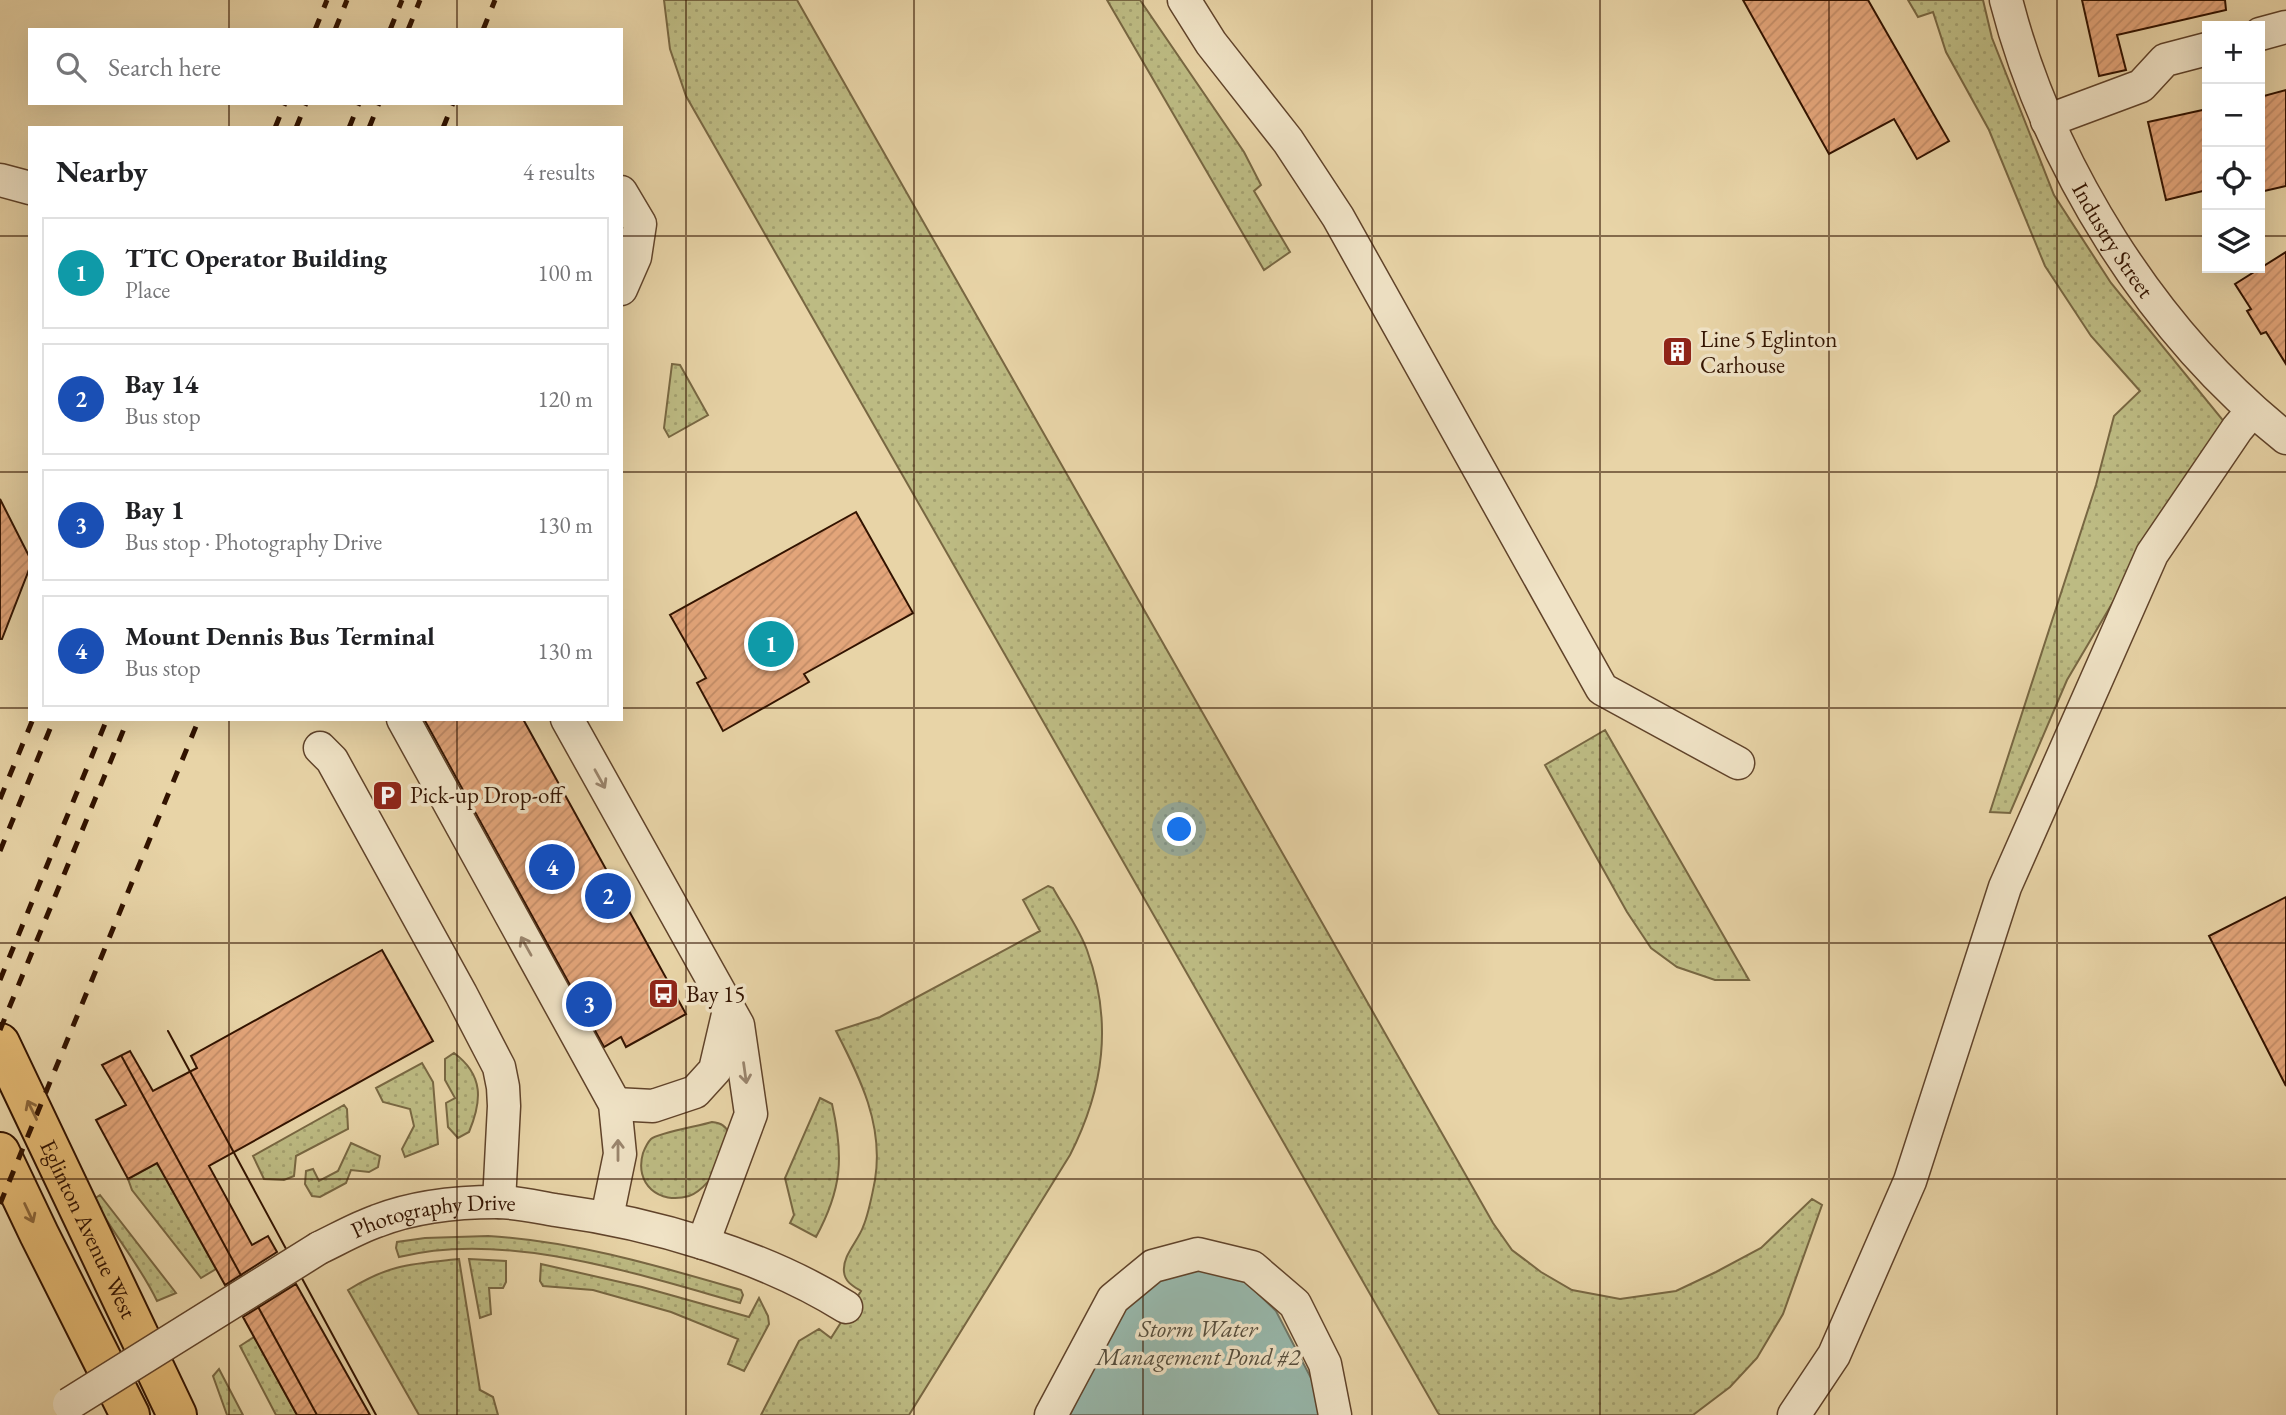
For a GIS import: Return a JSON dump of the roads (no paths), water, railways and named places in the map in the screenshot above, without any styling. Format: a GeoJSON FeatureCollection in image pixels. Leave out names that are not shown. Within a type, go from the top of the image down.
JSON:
{"type":"FeatureCollection","features":[{"type":"Feature","properties":{"kind":"main road","name":"Eglinton Avenue West"},"geometry":{"type":"LineString","coordinates":[[0,1043],[177,1415]]}},
{"type":"Feature","properties":{"kind":"main road","name":"Eglinton Avenue West"},"geometry":{"type":"LineString","coordinates":[[0,1152],[130,1415]]}},
{"type":"Feature","properties":{"kind":"street"},"geometry":{"type":"LineString","coordinates":[[1184,0],[1211,43],[1289,141],[1338,217],[1602,690],[1738,763]]}},
{"type":"Feature","properties":{"kind":"street","name":"Industry Street"},"geometry":{"type":"LineString","coordinates":[[2006,0],[2016,40],[2047,121],[2090,203],[2138,278],[2183,337],[2252,411],[2286,438]]}},
{"type":"Feature","properties":{"kind":"street"},"geometry":{"type":"LineString","coordinates":[[2265,33],[2286,27]]}},
{"type":"Feature","properties":{"kind":"street"},"geometry":{"type":"LineString","coordinates":[[2047,121],[2141,86],[2165,60],[2202,50]]}},
{"type":"Feature","properties":{"kind":"street"},"geometry":{"type":"LineString","coordinates":[[0,180],[28,187]]}},
{"type":"Feature","properties":{"kind":"street"},"geometry":{"type":"LineString","coordinates":[[623,195],[640,224],[635,257],[623,284]]}},
{"type":"Feature","properties":{"kind":"street"},"geometry":{"type":"LineString","coordinates":[[1794,1415],[1835,1355],[1910,1181],[2006,887],[2152,554],[2252,411]]}},
{"type":"Feature","properties":{"kind":"street"},"geometry":{"type":"LineString","coordinates":[[404,721],[615,1104],[620,1154],[607,1217]]}},
{"type":"Feature","properties":{"kind":"street"},"geometry":{"type":"LineString","coordinates":[[568,721],[738,1025],[751,1114],[703,1243]]}},
{"type":"Feature","properties":{"kind":"street"},"geometry":{"type":"LineString","coordinates":[[320,748],[332,760],[499,1067],[504,1106],[499,1202]]}},
{"type":"Feature","properties":{"kind":"street"},"geometry":{"type":"LineString","coordinates":[[615,1104],[653,1106],[695,1092],[715,1070],[729,1008]]}},
{"type":"Feature","properties":{"kind":"street","name":"Photography Drive"},"geometry":{"type":"LineString","coordinates":[[62,1410],[319,1248],[383,1218],[447,1205],[499,1202],[607,1217],[703,1243],[811,1285],[846,1307]]}},
{"type":"Feature","properties":{"kind":"street"},"geometry":{"type":"LineString","coordinates":[[1051,1415],[1113,1299],[1153,1265],[1198,1254],[1252,1267],[1295,1304],[1325,1364],[1335,1415]]}},
{"type":"Feature","properties":{"kind":"water","name":"Storm Water Management Pond #2"},"geometry":{"type":"Polygon","coordinates":[[[1205,1268],[1245,1281],[1276,1311],[1323,1401],[1323,1415],[1070,1415],[1108,1336],[1144,1280],[1205,1268]]]}},
{"type":"Feature","properties":{"kind":"tram line"},"geometry":{"type":"LineString","coordinates":[[168,1031],[376,1415]]}},
{"type":"Feature","properties":{"kind":"tram line"},"geometry":{"type":"LineString","coordinates":[[122,1057],[317,1415]]}},
{"type":"Feature","properties":{"kind":"railway"},"geometry":{"type":"LineString","coordinates":[[316,28],[327,0]]}},
{"type":"Feature","properties":{"kind":"railway"},"geometry":{"type":"LineString","coordinates":[[336,28],[347,0]]}},
{"type":"Feature","properties":{"kind":"railway"},"geometry":{"type":"LineString","coordinates":[[391,28],[402,0]]}},
{"type":"Feature","properties":{"kind":"railway"},"geometry":{"type":"LineString","coordinates":[[409,28],[420,0]]}},
{"type":"Feature","properties":{"kind":"railway"},"geometry":{"type":"LineString","coordinates":[[484,28],[495,0]]}},
{"type":"Feature","properties":{"kind":"railway"},"geometry":{"type":"LineString","coordinates":[[276,126],[284,105]]}},
{"type":"Feature","properties":{"kind":"railway"},"geometry":{"type":"LineString","coordinates":[[297,126],[305,105]]}},
{"type":"Feature","properties":{"kind":"railway"},"geometry":{"type":"LineString","coordinates":[[350,126],[358,105]]}},
{"type":"Feature","properties":{"kind":"railway"},"geometry":{"type":"LineString","coordinates":[[370,126],[378,105]]}},
{"type":"Feature","properties":{"kind":"railway"},"geometry":{"type":"LineString","coordinates":[[444,126],[452,105]]}},
{"type":"Feature","properties":{"kind":"railway"},"geometry":{"type":"LineString","coordinates":[[0,799],[32,721]]}},
{"type":"Feature","properties":{"kind":"railway"},"geometry":{"type":"LineString","coordinates":[[0,851],[53,721]]}},
{"type":"Feature","properties":{"kind":"railway"},"geometry":{"type":"LineString","coordinates":[[0,980],[106,721]]}},
{"type":"Feature","properties":{"kind":"railway"},"geometry":{"type":"LineString","coordinates":[[0,1030],[127,721]]}},
{"type":"Feature","properties":{"kind":"railway"},"geometry":{"type":"LineString","coordinates":[[0,1204],[198,721]]}},
{"type":"Feature","properties":{"kind":"place","name":"Line 5 Eglinton Carhouse"},"geometry":{"type":"Point","coordinates":[1677,352]}},
{"type":"Feature","properties":{"kind":"place","name":"TTC Operator Building"},"geometry":{"type":"Point","coordinates":[771,644]}},
{"type":"Feature","properties":{"kind":"place","name":"Pick-up Drop-off"},"geometry":{"type":"Point","coordinates":[387,795]}},
{"type":"Feature","properties":{"kind":"place","name":"Mount Dennis Bus Terminal"},"geometry":{"type":"Point","coordinates":[552,867]}},
{"type":"Feature","properties":{"kind":"place","name":"Bay 14"},"geometry":{"type":"Point","coordinates":[608,896]}},
{"type":"Feature","properties":{"kind":"place","name":"Bay 15"},"geometry":{"type":"Point","coordinates":[663,994]}},
{"type":"Feature","properties":{"kind":"place","name":"Bay 1"},"geometry":{"type":"Point","coordinates":[589,1004]}}]}
